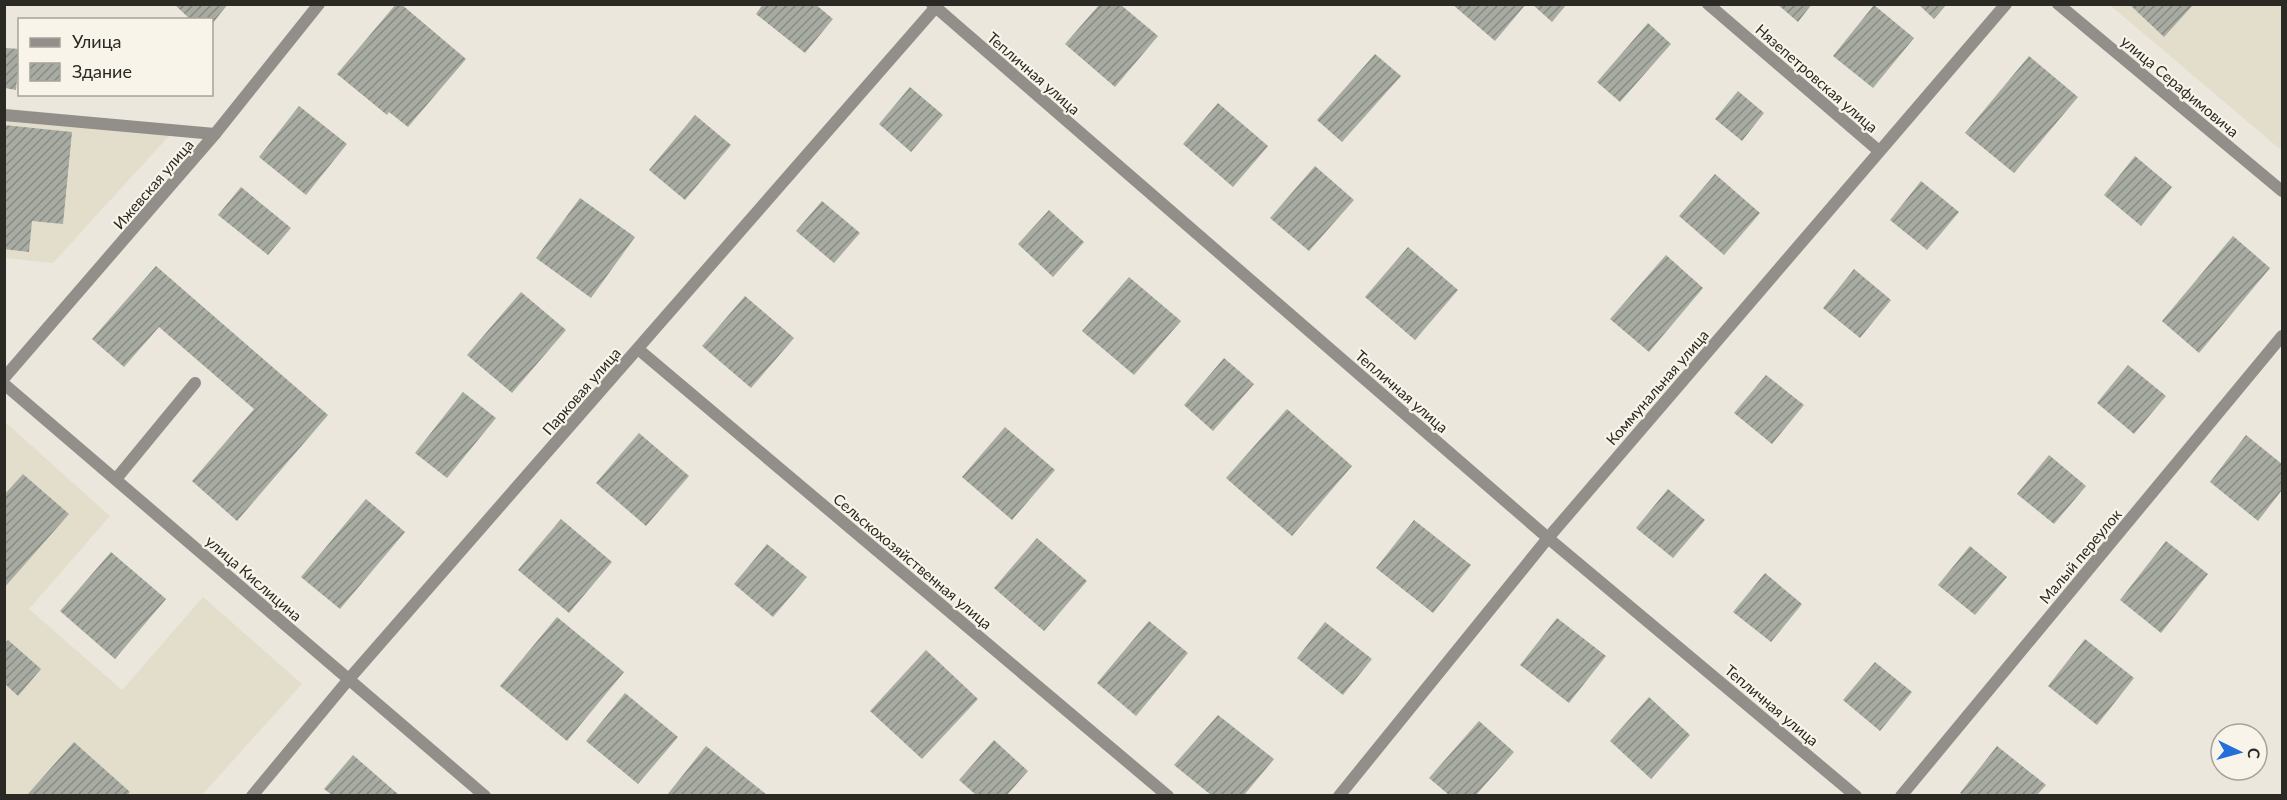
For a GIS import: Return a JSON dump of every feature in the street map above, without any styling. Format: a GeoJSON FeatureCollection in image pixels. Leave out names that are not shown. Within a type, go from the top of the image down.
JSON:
{"type":"FeatureCollection","features":[{"type":"Feature","properties":{"kind":"street","name":"Ижевская улица"},"geometry":{"type":"LineString","coordinates":[[4,378],[215,134],[319,4]]}},
{"type":"Feature","properties":{"kind":"street","name":"Нязепетровская улица"},"geometry":{"type":"LineString","coordinates":[[1708,4],[1879,151]]}},
{"type":"Feature","properties":{"kind":"street","name":"Коммунальная улица"},"geometry":{"type":"LineString","coordinates":[[1339,795],[1548,538],[2006,4]]}},
{"type":"Feature","properties":{"kind":"street","name":"улица Серафимовича"},"geometry":{"type":"LineString","coordinates":[[2058,4],[2283,191]]}},
{"type":"Feature","properties":{"kind":"street","name":"Парковая улица"},"geometry":{"type":"LineString","coordinates":[[252,795],[934,6]]}},
{"type":"Feature","properties":{"kind":"street","name":"Тепличная улица"},"geometry":{"type":"LineString","coordinates":[[934,6],[1548,538],[1856,795]]}},
{"type":"Feature","properties":{"kind":"street"},"geometry":{"type":"LineString","coordinates":[[4,115],[215,134]]}},
{"type":"Feature","properties":{"kind":"street","name":"Малый переулок"},"geometry":{"type":"LineString","coordinates":[[1901,795],[2283,336]]}},
{"type":"Feature","properties":{"kind":"street","name":"Сельскохозяйственная улица"},"geometry":{"type":"LineString","coordinates":[[638,349],[1168,795]]}},
{"type":"Feature","properties":{"kind":"street"},"geometry":{"type":"LineString","coordinates":[[116,479],[195,383]]}},
{"type":"Feature","properties":{"kind":"street","name":"улица Кислицина"},"geometry":{"type":"LineString","coordinates":[[4,384],[485,795]]}},
{"type":"Feature","properties":{"kind":"shaded area"},"geometry":{"type":"Polygon","coordinates":[[[2110,5],[2282,5],[2282,151],[2110,5]]]}},
{"type":"Feature","properties":{"kind":"shaded area"},"geometry":{"type":"Polygon","coordinates":[[[4,108],[178,126],[53,263],[5,258],[4,108]]]}},
{"type":"Feature","properties":{"kind":"shaded area"},"geometry":{"type":"Polygon","coordinates":[[[4,421],[110,516],[29,609],[122,690],[203,597],[302,684],[202,795],[5,795],[4,421]]]}},
{"type":"Feature","properties":{"kind":"building"},"geometry":{"type":"Polygon","coordinates":[[[174,4],[228,4],[213,23],[213,18],[189,18],[174,4]]]}},
{"type":"Feature","properties":{"kind":"building"},"geometry":{"type":"Polygon","coordinates":[[[396,4],[401,4],[466,59],[408,127],[389,112],[387,115],[337,74],[396,4]]]}},
{"type":"Feature","properties":{"kind":"building"},"geometry":{"type":"Polygon","coordinates":[[[763,4],[815,4],[833,19],[805,53],[756,14],[763,4]]]}},
{"type":"Feature","properties":{"kind":"building"},"geometry":{"type":"Polygon","coordinates":[[[1452,4],[1526,4],[1495,41],[1452,4]]]}},
{"type":"Feature","properties":{"kind":"building"},"geometry":{"type":"Polygon","coordinates":[[[1532,4],[1567,4],[1552,22],[1532,4]]]}},
{"type":"Feature","properties":{"kind":"building"},"geometry":{"type":"Polygon","coordinates":[[[1777,4],[1812,4],[1798,22],[1777,4]]]}},
{"type":"Feature","properties":{"kind":"building"},"geometry":{"type":"Polygon","coordinates":[[[1918,4],[1947,4],[1934,19],[1918,4]]]}},
{"type":"Feature","properties":{"kind":"building"},"geometry":{"type":"Polygon","coordinates":[[[2129,4],[2194,4],[2164,37],[2129,4]]]}},
{"type":"Feature","properties":{"kind":"building"},"geometry":{"type":"Polygon","coordinates":[[[1099,5],[1121,5],[1158,36],[1115,87],[1065,44],[1099,5]]]}},
{"type":"Feature","properties":{"kind":"building"},"geometry":{"type":"Polygon","coordinates":[[[1874,5],[1914,38],[1873,88],[1833,56],[1874,5]]]}},
{"type":"Feature","properties":{"kind":"building"},"geometry":{"type":"Polygon","coordinates":[[[1648,23],[1671,44],[1620,102],[1597,82],[1648,23]]]}},
{"type":"Feature","properties":{"kind":"building"},"geometry":{"type":"Polygon","coordinates":[[[5,48],[18,49],[16,90],[5,88],[5,48]]]}},
{"type":"Feature","properties":{"kind":"building"},"geometry":{"type":"Polygon","coordinates":[[[1375,54],[1401,76],[1342,142],[1317,120],[1375,54]]]}},
{"type":"Feature","properties":{"kind":"building"},"geometry":{"type":"Polygon","coordinates":[[[2029,56],[2078,97],[2014,173],[1965,133],[2029,56]]]}},
{"type":"Feature","properties":{"kind":"building"},"geometry":{"type":"Polygon","coordinates":[[[910,87],[943,115],[911,152],[879,124],[910,87]]]}},
{"type":"Feature","properties":{"kind":"building"},"geometry":{"type":"Polygon","coordinates":[[[1738,91],[1764,113],[1742,141],[1715,119],[1738,91]]]}},
{"type":"Feature","properties":{"kind":"building"},"geometry":{"type":"Polygon","coordinates":[[[1218,103],[1268,146],[1233,187],[1183,144],[1218,103]]]}},
{"type":"Feature","properties":{"kind":"building"},"geometry":{"type":"Polygon","coordinates":[[[299,106],[347,144],[306,195],[259,157],[299,106]]]}},
{"type":"Feature","properties":{"kind":"building"},"geometry":{"type":"Polygon","coordinates":[[[695,115],[731,145],[685,200],[649,170],[695,115]]]}},
{"type":"Feature","properties":{"kind":"building"},"geometry":{"type":"Polygon","coordinates":[[[4,125],[72,132],[63,224],[32,221],[29,252],[4,249],[4,125]]]}},
{"type":"Feature","properties":{"kind":"building"},"geometry":{"type":"Polygon","coordinates":[[[2135,156],[2172,187],[2141,226],[2104,195],[2135,156]]]}},
{"type":"Feature","properties":{"kind":"building"},"geometry":{"type":"Polygon","coordinates":[[[1315,166],[1354,200],[1309,251],[1270,218],[1315,166]]]}},
{"type":"Feature","properties":{"kind":"building"},"geometry":{"type":"Polygon","coordinates":[[[1715,174],[1760,213],[1724,255],[1679,216],[1715,174]]]}},
{"type":"Feature","properties":{"kind":"building"},"geometry":{"type":"Polygon","coordinates":[[[1921,181],[1959,212],[1927,250],[1890,220],[1921,181]]]}},
{"type":"Feature","properties":{"kind":"building"},"geometry":{"type":"Polygon","coordinates":[[[241,187],[291,228],[268,255],[218,215],[241,187]]]}},
{"type":"Feature","properties":{"kind":"building"},"geometry":{"type":"Polygon","coordinates":[[[580,198],[635,237],[591,298],[536,258],[580,198]]]}},
{"type":"Feature","properties":{"kind":"building"},"geometry":{"type":"Polygon","coordinates":[[[822,201],[860,233],[834,263],[796,231],[822,201]]]}},
{"type":"Feature","properties":{"kind":"building"},"geometry":{"type":"Polygon","coordinates":[[[1049,210],[1084,242],[1053,277],[1018,244],[1049,210]]]}},
{"type":"Feature","properties":{"kind":"building"},"geometry":{"type":"Polygon","coordinates":[[[2233,236],[2270,268],[2199,353],[2162,321],[2233,236]]]}},
{"type":"Feature","properties":{"kind":"building"},"geometry":{"type":"Polygon","coordinates":[[[1408,247],[1458,290],[1415,340],[1365,297],[1408,247]]]}},
{"type":"Feature","properties":{"kind":"building"},"geometry":{"type":"Polygon","coordinates":[[[1666,255],[1703,288],[1649,352],[1610,319],[1666,255]]]}},
{"type":"Feature","properties":{"kind":"building"},"geometry":{"type":"Polygon","coordinates":[[[156,266],[328,415],[237,521],[192,481],[254,409],[159,327],[124,367],[92,339],[156,266]]]}},
{"type":"Feature","properties":{"kind":"building"},"geometry":{"type":"Polygon","coordinates":[[[1854,269],[1891,300],[1860,338],[1823,308],[1854,269]]]}},
{"type":"Feature","properties":{"kind":"building"},"geometry":{"type":"Polygon","coordinates":[[[1129,277],[1181,321],[1134,375],[1082,331],[1129,277]]]}},
{"type":"Feature","properties":{"kind":"building"},"geometry":{"type":"Polygon","coordinates":[[[521,292],[566,330],[512,393],[467,355],[521,292]]]}},
{"type":"Feature","properties":{"kind":"building"},"geometry":{"type":"Polygon","coordinates":[[[745,296],[794,338],[751,388],[702,346],[745,296]]]}},
{"type":"Feature","properties":{"kind":"building"},"geometry":{"type":"Polygon","coordinates":[[[1224,358],[1254,384],[1213,431],[1184,405],[1224,358]]]}},
{"type":"Feature","properties":{"kind":"building"},"geometry":{"type":"Polygon","coordinates":[[[2128,365],[2166,396],[2134,434],[2097,403],[2128,365]]]}},
{"type":"Feature","properties":{"kind":"building"},"geometry":{"type":"Polygon","coordinates":[[[1766,375],[1804,405],[1772,444],[1734,413],[1766,375]]]}},
{"type":"Feature","properties":{"kind":"building"},"geometry":{"type":"Polygon","coordinates":[[[463,392],[496,418],[447,478],[415,453],[463,392]]]}},
{"type":"Feature","properties":{"kind":"building"},"geometry":{"type":"Polygon","coordinates":[[[1287,409],[1352,466],[1292,536],[1226,478],[1287,409]]]}},
{"type":"Feature","properties":{"kind":"building"},"geometry":{"type":"Polygon","coordinates":[[[1005,427],[1055,470],[1012,520],[962,477],[1005,427]]]}},
{"type":"Feature","properties":{"kind":"building"},"geometry":{"type":"Polygon","coordinates":[[[639,433],[689,476],[646,526],[596,483],[639,433]]]}},
{"type":"Feature","properties":{"kind":"building"},"geometry":{"type":"Polygon","coordinates":[[[2246,435],[2282,464],[2282,490],[2258,521],[2210,482],[2246,435]]]}},
{"type":"Feature","properties":{"kind":"building"},"geometry":{"type":"Polygon","coordinates":[[[2049,455],[2086,486],[2054,524],[2017,494],[2049,455]]]}},
{"type":"Feature","properties":{"kind":"building"},"geometry":{"type":"Polygon","coordinates":[[[23,474],[69,514],[4,588],[4,495],[23,474]]]}},
{"type":"Feature","properties":{"kind":"building"},"geometry":{"type":"Polygon","coordinates":[[[1668,489],[1705,520],[1673,558],[1636,528],[1668,489]]]}},
{"type":"Feature","properties":{"kind":"building"},"geometry":{"type":"Polygon","coordinates":[[[366,499],[405,532],[340,609],[301,577],[366,499]]]}},
{"type":"Feature","properties":{"kind":"building"},"geometry":{"type":"Polygon","coordinates":[[[561,519],[612,562],[569,613],[518,570],[561,519]]]}},
{"type":"Feature","properties":{"kind":"building"},"geometry":{"type":"Polygon","coordinates":[[[1414,520],[1471,565],[1433,613],[1376,568],[1414,520]]]}},
{"type":"Feature","properties":{"kind":"building"},"geometry":{"type":"Polygon","coordinates":[[[1037,538],[1087,581],[1044,631],[994,588],[1037,538]]]}},
{"type":"Feature","properties":{"kind":"building"},"geometry":{"type":"Polygon","coordinates":[[[2166,541],[2208,574],[2161,633],[2120,600],[2166,541]]]}},
{"type":"Feature","properties":{"kind":"building"},"geometry":{"type":"Polygon","coordinates":[[[767,544],[807,577],[773,617],[734,584],[767,544]]]}},
{"type":"Feature","properties":{"kind":"building"},"geometry":{"type":"Polygon","coordinates":[[[1970,546],[2007,577],[1975,615],[1938,585],[1970,546]]]}},
{"type":"Feature","properties":{"kind":"building"},"geometry":{"type":"Polygon","coordinates":[[[111,552],[166,599],[115,659],[60,611],[111,552]]]}},
{"type":"Feature","properties":{"kind":"building"},"geometry":{"type":"Polygon","coordinates":[[[1765,573],[1802,604],[1771,642],[1733,612],[1765,573]]]}},
{"type":"Feature","properties":{"kind":"building"},"geometry":{"type":"Polygon","coordinates":[[[557,617],[624,672],[567,741],[500,686],[557,617]]]}},
{"type":"Feature","properties":{"kind":"building"},"geometry":{"type":"Polygon","coordinates":[[[1557,618],[1606,656],[1569,703],[1520,665],[1557,618]]]}},
{"type":"Feature","properties":{"kind":"building"},"geometry":{"type":"Polygon","coordinates":[[[1149,621],[1188,653],[1136,716],[1097,683],[1149,621]]]}},
{"type":"Feature","properties":{"kind":"building"},"geometry":{"type":"Polygon","coordinates":[[[1325,622],[1372,659],[1343,695],[1297,658],[1325,622]]]}},
{"type":"Feature","properties":{"kind":"building"},"geometry":{"type":"Polygon","coordinates":[[[2085,639],[2134,678],[2097,725],[2048,686],[2085,639]]]}},
{"type":"Feature","properties":{"kind":"building"},"geometry":{"type":"Polygon","coordinates":[[[8,640],[41,669],[18,696],[4,683],[4,644],[8,640]]]}},
{"type":"Feature","properties":{"kind":"building"},"geometry":{"type":"Polygon","coordinates":[[[926,650],[978,699],[922,759],[870,711],[926,650]]]}},
{"type":"Feature","properties":{"kind":"building"},"geometry":{"type":"Polygon","coordinates":[[[1875,662],[1912,692],[1880,731],[1843,700],[1875,662]]]}},
{"type":"Feature","properties":{"kind":"building"},"geometry":{"type":"Polygon","coordinates":[[[625,693],[678,737],[638,784],[586,741],[625,693]]]}},
{"type":"Feature","properties":{"kind":"building"},"geometry":{"type":"Polygon","coordinates":[[[1649,697],[1690,735],[1651,779],[1610,741],[1649,697]]]}},
{"type":"Feature","properties":{"kind":"building"},"geometry":{"type":"Polygon","coordinates":[[[1218,715],[1274,759],[1244,795],[1211,795],[1174,765],[1218,715]]]}},
{"type":"Feature","properties":{"kind":"building"},"geometry":{"type":"Polygon","coordinates":[[[1479,721],[1514,752],[1476,795],[1449,795],[1429,778],[1479,721]]]}},
{"type":"Feature","properties":{"kind":"building"},"geometry":{"type":"Polygon","coordinates":[[[994,740],[1028,771],[1007,795],[976,795],[959,780],[994,740]]]}},
{"type":"Feature","properties":{"kind":"building"},"geometry":{"type":"Polygon","coordinates":[[[74,742],[130,792],[127,795],[27,795],[74,742]]]}},
{"type":"Feature","properties":{"kind":"building"},"geometry":{"type":"Polygon","coordinates":[[[706,746],[767,795],[667,795],[706,746]]]}},
{"type":"Feature","properties":{"kind":"building"},"geometry":{"type":"Polygon","coordinates":[[[1997,746],[2046,785],[2037,795],[1963,795],[1960,793],[1997,746]]]}},
{"type":"Feature","properties":{"kind":"building"},"geometry":{"type":"Polygon","coordinates":[[[353,755],[399,795],[332,795],[324,789],[353,755]]]}}]}
